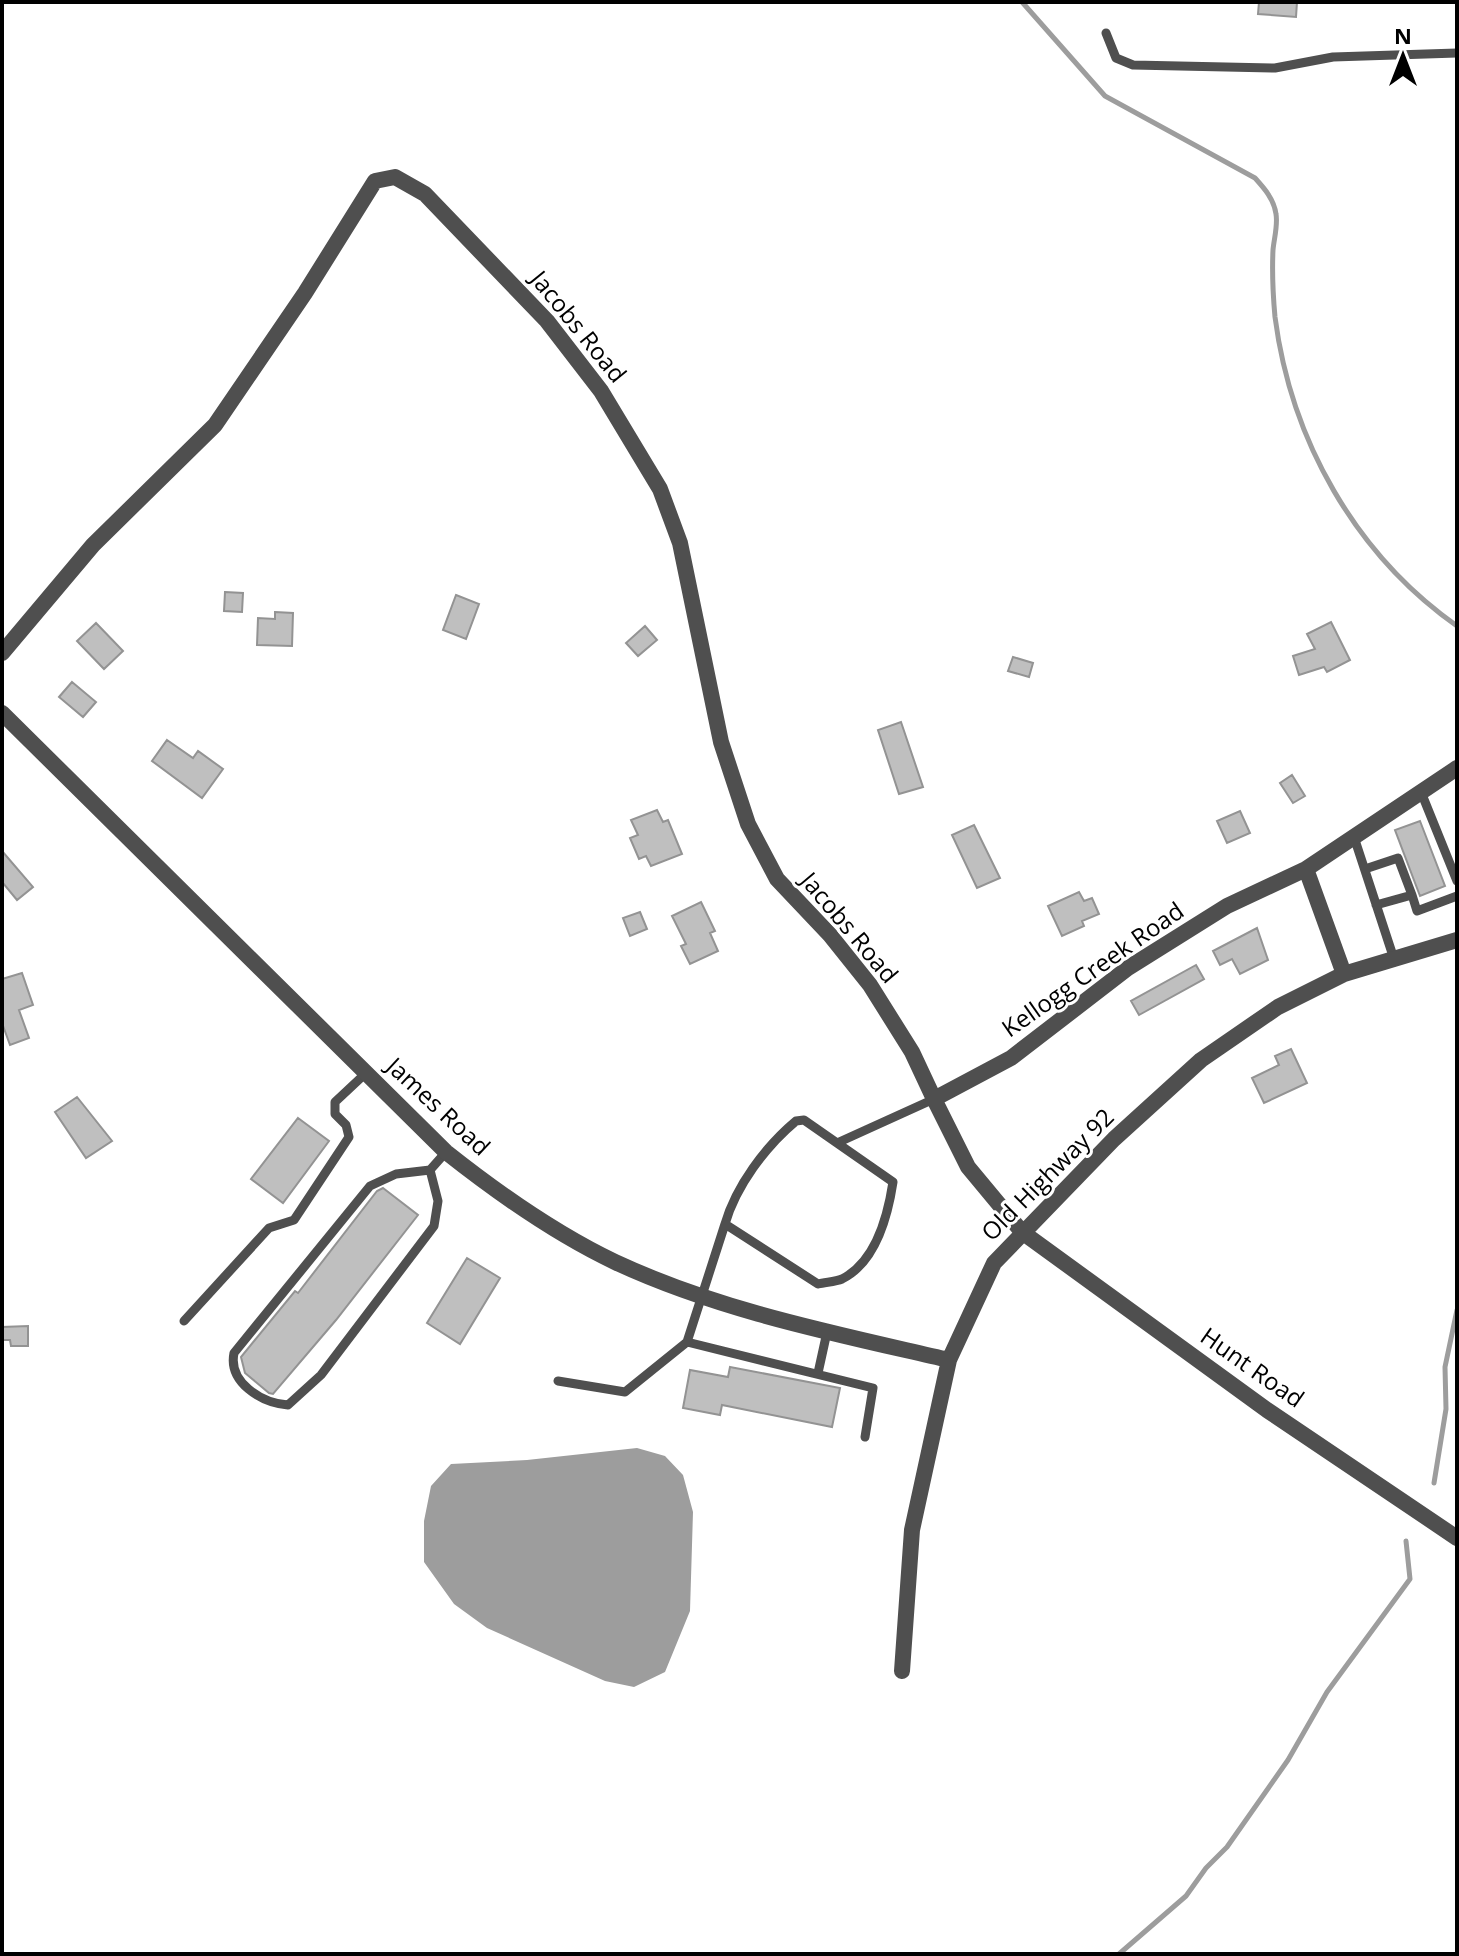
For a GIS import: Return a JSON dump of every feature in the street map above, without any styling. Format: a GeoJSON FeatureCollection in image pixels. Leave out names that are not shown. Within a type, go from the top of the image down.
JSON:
{"type":"FeatureCollection","features":[{"type":"Feature","properties":{"kind":"street","name":"Jacobs Road"},"geometry":{"type":"LineString","coordinates":[[2,653],[93,545],[215,425],[305,293],[375,181],[395,177],[425,194],[547,321],[601,391],[660,489],[680,543],[721,742],[748,824],[777,879],[830,935],[870,985],[912,1052],[934,1099]]}},
{"type":"Feature","properties":{"kind":"street","name":"James Road"},"geometry":{"type":"LineString","coordinates":[[2,713],[446,1152],[512,1204],[615,1262],[700,1294],[827,1332],[949,1360]]}},
{"type":"Feature","properties":{"kind":"street","name":"Kellogg Creek Road"},"geometry":{"type":"LineString","coordinates":[[934,1099],[1011,1058],[1128,968],[1215,914],[1306,869],[1457,768]]}},
{"type":"Feature","properties":{"kind":"street"},"geometry":{"type":"LineString","coordinates":[[1306,869],[1344,974]]}},
{"type":"Feature","properties":{"kind":"street","name":"Old Highway 92"},"geometry":{"type":"LineString","coordinates":[[902,1671],[912,1530],[949,1360],[994,1263],[1022,1232],[1201,1060],[1278,1007],[1344,974],[1457,940]]}},
{"type":"Feature","properties":{"kind":"street"},"geometry":{"type":"LineString","coordinates":[[934,1099],[968,1167],[1022,1232]]}},
{"type":"Feature","properties":{"kind":"street","name":"Hunt Road"},"geometry":{"type":"LineString","coordinates":[[1022,1232],[1255,1401],[1457,1538]]}},
{"type":"Feature","properties":{"kind":"lane"},"geometry":{"type":"LineString","coordinates":[[1106,33],[1116,58],[1133,65],[1275,68],[1333,57],[1457,53]]}},
{"type":"Feature","properties":{"kind":"lane"},"geometry":{"type":"LineString","coordinates":[[1421,792],[1457,881]]}},
{"type":"Feature","properties":{"kind":"lane"},"geometry":{"type":"LineString","coordinates":[[1354,837],[1394,959]]}},
{"type":"Feature","properties":{"kind":"lane"},"geometry":{"type":"LineString","coordinates":[[1365,869],[1398,858],[1417,911],[1457,896]]}},
{"type":"Feature","properties":{"kind":"lane"},"geometry":{"type":"LineString","coordinates":[[1376,905],[1412,895]]}},
{"type":"Feature","properties":{"kind":"lane"},"geometry":{"type":"LineString","coordinates":[[184,1321],[269,1228],[294,1220],[349,1137],[346,1125],[335,1114],[335,1102],[366,1073]]}},
{"type":"Feature","properties":{"kind":"lane"},"geometry":{"type":"LineString","coordinates":[[837,1143],[934,1099]]}},
{"type":"Feature","properties":{"kind":"lane"},"geometry":{"type":"LineString","coordinates":[[558,1381],[625,1392],[687,1342],[730,1205],[749,1174],[796,1121],[804,1120],[893,1182],[888,1215],[873,1249],[843,1278],[818,1284],[725,1224]]}},
{"type":"Feature","properties":{"kind":"lane"},"geometry":{"type":"LineString","coordinates":[[430,1170],[438,1201],[434,1226],[321,1375],[288,1405],[269,1404],[235,1376],[231,1367],[234,1353],[370,1186],[396,1174],[430,1170],[446,1152]]}},
{"type":"Feature","properties":{"kind":"lane"},"geometry":{"type":"LineString","coordinates":[[818,1373],[827,1332]]}},
{"type":"Feature","properties":{"kind":"lane"},"geometry":{"type":"LineString","coordinates":[[687,1342],[873,1388],[865,1437]]}},
{"type":"Feature","properties":{"kind":"shaded area"},"geometry":{"type":"Polygon","coordinates":[[[637,1448],[665,1456],[683,1475],[693,1512],[690,1611],[665,1672],[634,1687],[605,1681],[487,1628],[454,1604],[424,1562],[424,1521],[431,1486],[451,1464],[527,1460],[637,1448]]]}},
{"type":"Feature","properties":{"kind":"building"},"geometry":{"type":"Polygon","coordinates":[[[1259,2],[1297,2],[1296,17],[1258,14],[1259,2]]]}},
{"type":"Feature","properties":{"kind":"building"},"geometry":{"type":"Polygon","coordinates":[[[225,592],[243,593],[242,612],[224,611],[225,592]]]}},
{"type":"Feature","properties":{"kind":"building"},"geometry":{"type":"Polygon","coordinates":[[[456,595],[479,604],[466,639],[443,630],[456,595]]]}},
{"type":"Feature","properties":{"kind":"building"},"geometry":{"type":"Polygon","coordinates":[[[275,612],[293,613],[292,646],[257,645],[258,618],[275,619],[275,612]]]}},
{"type":"Feature","properties":{"kind":"building"},"geometry":{"type":"Polygon","coordinates":[[[1331,622],[1350,660],[1327,672],[1324,667],[1299,675],[1293,656],[1315,649],[1307,634],[1331,622]]]}},
{"type":"Feature","properties":{"kind":"building"},"geometry":{"type":"Polygon","coordinates":[[[96,623],[123,651],[104,669],[77,641],[96,623]]]}},
{"type":"Feature","properties":{"kind":"building"},"geometry":{"type":"Polygon","coordinates":[[[645,626],[657,640],[638,656],[626,643],[645,626]]]}},
{"type":"Feature","properties":{"kind":"building"},"geometry":{"type":"Polygon","coordinates":[[[1013,657],[1033,663],[1029,677],[1008,671],[1013,657]]]}},
{"type":"Feature","properties":{"kind":"building"},"geometry":{"type":"Polygon","coordinates":[[[72,682],[96,702],[83,717],[59,697],[72,682]]]}},
{"type":"Feature","properties":{"kind":"building"},"geometry":{"type":"Polygon","coordinates":[[[901,722],[923,787],[899,794],[878,730],[901,722]]]}},
{"type":"Feature","properties":{"kind":"building"},"geometry":{"type":"Polygon","coordinates":[[[167,740],[193,758],[198,751],[223,769],[202,798],[152,761],[167,740]]]}},
{"type":"Feature","properties":{"kind":"building"},"geometry":{"type":"Polygon","coordinates":[[[1292,775],[1305,796],[1293,803],[1280,783],[1292,775]]]}},
{"type":"Feature","properties":{"kind":"building"},"geometry":{"type":"Polygon","coordinates":[[[657,810],[663,822],[668,820],[682,854],[651,866],[646,856],[639,859],[630,838],[638,835],[631,820],[657,810]]]}},
{"type":"Feature","properties":{"kind":"building"},"geometry":{"type":"Polygon","coordinates":[[[1240,811],[1250,833],[1227,843],[1217,821],[1240,811]]]}},
{"type":"Feature","properties":{"kind":"building"},"geometry":{"type":"Polygon","coordinates":[[[1420,821],[1445,886],[1420,896],[1395,830],[1420,821]]]}},
{"type":"Feature","properties":{"kind":"building"},"geometry":{"type":"Polygon","coordinates":[[[974,825],[1000,878],[977,888],[952,835],[974,825]]]}},
{"type":"Feature","properties":{"kind":"building"},"geometry":{"type":"Polygon","coordinates":[[[2,851],[33,887],[17,900],[2,882],[2,851]]]}},
{"type":"Feature","properties":{"kind":"building"},"geometry":{"type":"Polygon","coordinates":[[[1079,892],[1084,901],[1092,898],[1099,914],[1082,921],[1084,926],[1062,936],[1048,906],[1079,892]]]}},
{"type":"Feature","properties":{"kind":"building"},"geometry":{"type":"Polygon","coordinates":[[[701,902],[715,931],[710,933],[718,951],[690,964],[681,946],[686,944],[672,916],[701,902]]]}},
{"type":"Feature","properties":{"kind":"building"},"geometry":{"type":"Polygon","coordinates":[[[640,912],[647,929],[630,936],[623,918],[640,912]]]}},
{"type":"Feature","properties":{"kind":"building"},"geometry":{"type":"Polygon","coordinates":[[[1257,928],[1268,960],[1240,974],[1232,959],[1220,965],[1213,951],[1257,928]]]}},
{"type":"Feature","properties":{"kind":"building"},"geometry":{"type":"Polygon","coordinates":[[[1196,965],[1204,979],[1139,1015],[1131,1001],[1196,965]]]}},
{"type":"Feature","properties":{"kind":"building"},"geometry":{"type":"Polygon","coordinates":[[[22,973],[33,1005],[19,1010],[29,1038],[10,1045],[2,1023],[2,979],[22,973]]]}},
{"type":"Feature","properties":{"kind":"building"},"geometry":{"type":"Polygon","coordinates":[[[1291,1049],[1307,1083],[1264,1103],[1252,1078],[1279,1065],[1275,1056],[1291,1049]]]}},
{"type":"Feature","properties":{"kind":"building"},"geometry":{"type":"Polygon","coordinates":[[[77,1097],[112,1141],[86,1158],[55,1112],[77,1097]]]}},
{"type":"Feature","properties":{"kind":"building"},"geometry":{"type":"Polygon","coordinates":[[[298,1118],[329,1141],[283,1203],[251,1179],[298,1118]]]}},
{"type":"Feature","properties":{"kind":"building"},"geometry":{"type":"Polygon","coordinates":[[[383,1188],[418,1215],[336,1320],[273,1394],[269,1393],[245,1373],[241,1357],[295,1291],[298,1293],[377,1191],[383,1188]]]}},
{"type":"Feature","properties":{"kind":"building"},"geometry":{"type":"Polygon","coordinates":[[[467,1258],[500,1278],[460,1344],[427,1323],[467,1258]]]}},
{"type":"Feature","properties":{"kind":"building"},"geometry":{"type":"Polygon","coordinates":[[[28,1326],[28,1346],[11,1346],[10,1340],[2,1340],[2,1327],[28,1326]]]}},
{"type":"Feature","properties":{"kind":"building"},"geometry":{"type":"Polygon","coordinates":[[[730,1367],[840,1388],[832,1427],[722,1405],[720,1415],[683,1408],[690,1370],[728,1377],[730,1367]]]}},
{"type":"Feature","properties":{"kind":"waterway"},"geometry":{"type":"LineString","coordinates":[[1022,2],[1105,96],[1255,178],[1268,194],[1276,218],[1273,283],[1283,363],[1313,450],[1334,491],[1388,565],[1457,626]]}},
{"type":"Feature","properties":{"kind":"waterway"},"geometry":{"type":"LineString","coordinates":[[1434,1483],[1446,1409],[1445,1367],[1457,1310]]}},
{"type":"Feature","properties":{"kind":"waterway"},"geometry":{"type":"LineString","coordinates":[[1119,1954],[1186,1896],[1206,1868],[1227,1847],[1288,1760],[1327,1692],[1410,1579],[1406,1541]]}}]}
